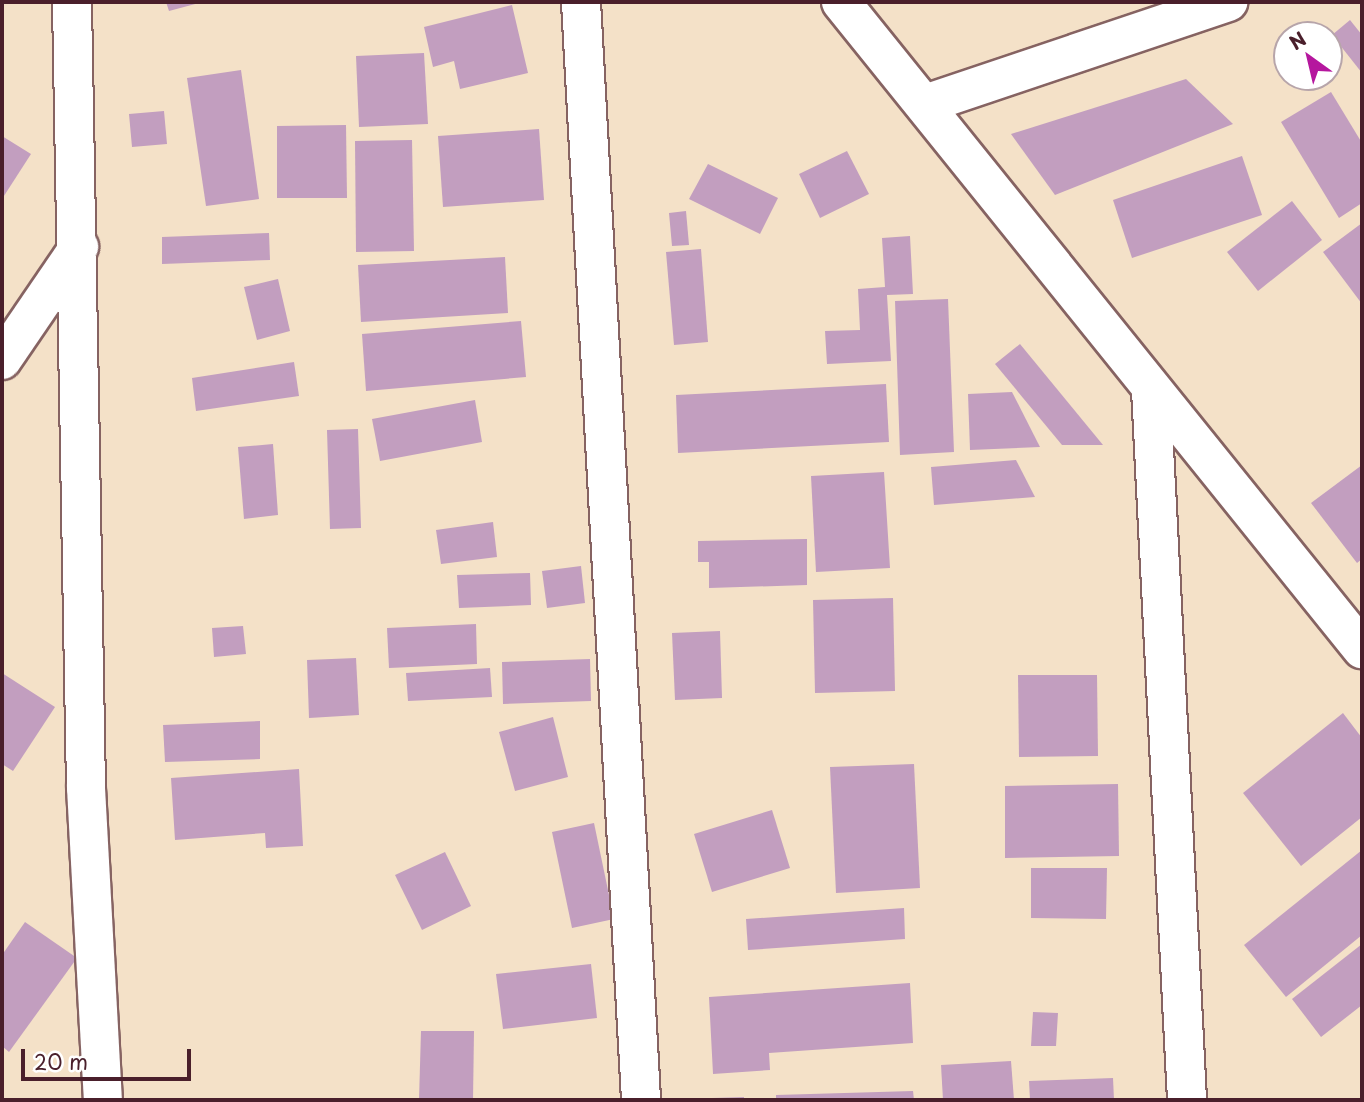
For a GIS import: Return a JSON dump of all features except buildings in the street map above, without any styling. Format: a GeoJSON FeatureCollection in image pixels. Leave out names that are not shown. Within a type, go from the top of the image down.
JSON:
{"type":"FeatureCollection","features":[{"type":"Feature","properties":{"kind":"street"},"geometry":{"type":"LineString","coordinates":[[72,2],[79,247],[86,788],[103,1100]]}},
{"type":"Feature","properties":{"kind":"street"},"geometry":{"type":"LineString","coordinates":[[581,2],[641,1100]]}},
{"type":"Feature","properties":{"kind":"street"},"geometry":{"type":"LineString","coordinates":[[841,2],[928,103],[1151,388],[1362,649]]}},
{"type":"Feature","properties":{"kind":"street"},"geometry":{"type":"LineString","coordinates":[[928,103],[1227,2]]}},
{"type":"Feature","properties":{"kind":"street"},"geometry":{"type":"LineString","coordinates":[[2,360],[79,247]]}},
{"type":"Feature","properties":{"kind":"street"},"geometry":{"type":"LineString","coordinates":[[1151,388],[1187,1100]]}}]}
